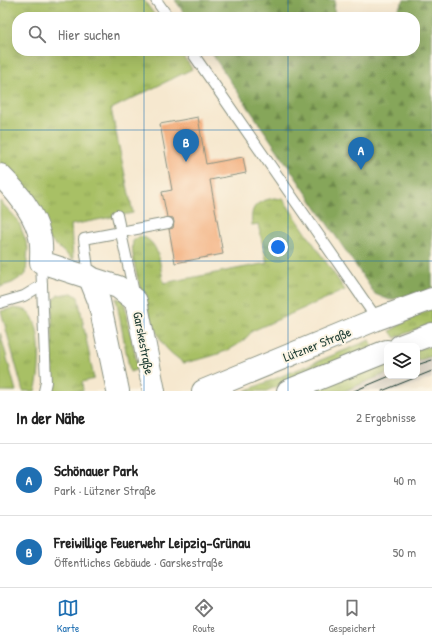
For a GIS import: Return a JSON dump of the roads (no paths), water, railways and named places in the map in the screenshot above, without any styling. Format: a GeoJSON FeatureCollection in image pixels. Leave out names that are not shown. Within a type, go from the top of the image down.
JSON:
{"type":"FeatureCollection","features":[{"type":"Feature","properties":{"kind":"street"},"geometry":{"type":"LineString","coordinates":[[0,175],[22,199],[35,220],[40,238],[41,262]]}},
{"type":"Feature","properties":{"kind":"street","name":"Garskestraße"},"geometry":{"type":"LineString","coordinates":[[41,262],[89,276],[118,287],[136,301],[154,391]]}},
{"type":"Feature","properties":{"kind":"street"},"geometry":{"type":"LineString","coordinates":[[89,276],[99,301],[118,391]]}},
{"type":"Feature","properties":{"kind":"street","name":"Lützner Straße"},"geometry":{"type":"LineString","coordinates":[[203,391],[377,319],[432,299]]}},
{"type":"Feature","properties":{"kind":"street"},"geometry":{"type":"LineString","coordinates":[[408,343],[432,334]]}},
{"type":"Feature","properties":{"kind":"street"},"geometry":{"type":"LineString","coordinates":[[288,391],[384,352]]}},
{"type":"Feature","properties":{"kind":"lane"},"geometry":{"type":"LineString","coordinates":[[156,0],[164,12]]}},
{"type":"Feature","properties":{"kind":"lane"},"geometry":{"type":"LineString","coordinates":[[194,56],[377,319]]}},
{"type":"Feature","properties":{"kind":"lane"},"geometry":{"type":"LineString","coordinates":[[117,215],[136,301]]}},
{"type":"Feature","properties":{"kind":"lane"},"geometry":{"type":"LineString","coordinates":[[89,276],[84,239],[168,223]]}},
{"type":"Feature","properties":{"kind":"lane"},"geometry":{"type":"LineString","coordinates":[[41,262],[46,382],[44,391]]}},
{"type":"Feature","properties":{"kind":"lane"},"geometry":{"type":"LineString","coordinates":[[0,303],[24,296],[42,285]]}},
{"type":"Feature","properties":{"kind":"tram line"},"geometry":{"type":"LineString","coordinates":[[420,364],[432,360]]}},
{"type":"Feature","properties":{"kind":"tram line"},"geometry":{"type":"LineString","coordinates":[[382,391],[432,371]]}},
{"type":"Feature","properties":{"kind":"tram line"},"geometry":{"type":"LineString","coordinates":[[354,391],[384,378]]}},
{"type":"Feature","properties":{"kind":"place","name":"Freiwillige Feuerwehr Leipzig-Grünau"},"geometry":{"type":"Point","coordinates":[186,162]}},
{"type":"Feature","properties":{"kind":"place","name":"Schönauer Park"},"geometry":{"type":"Point","coordinates":[361,170]}}]}
